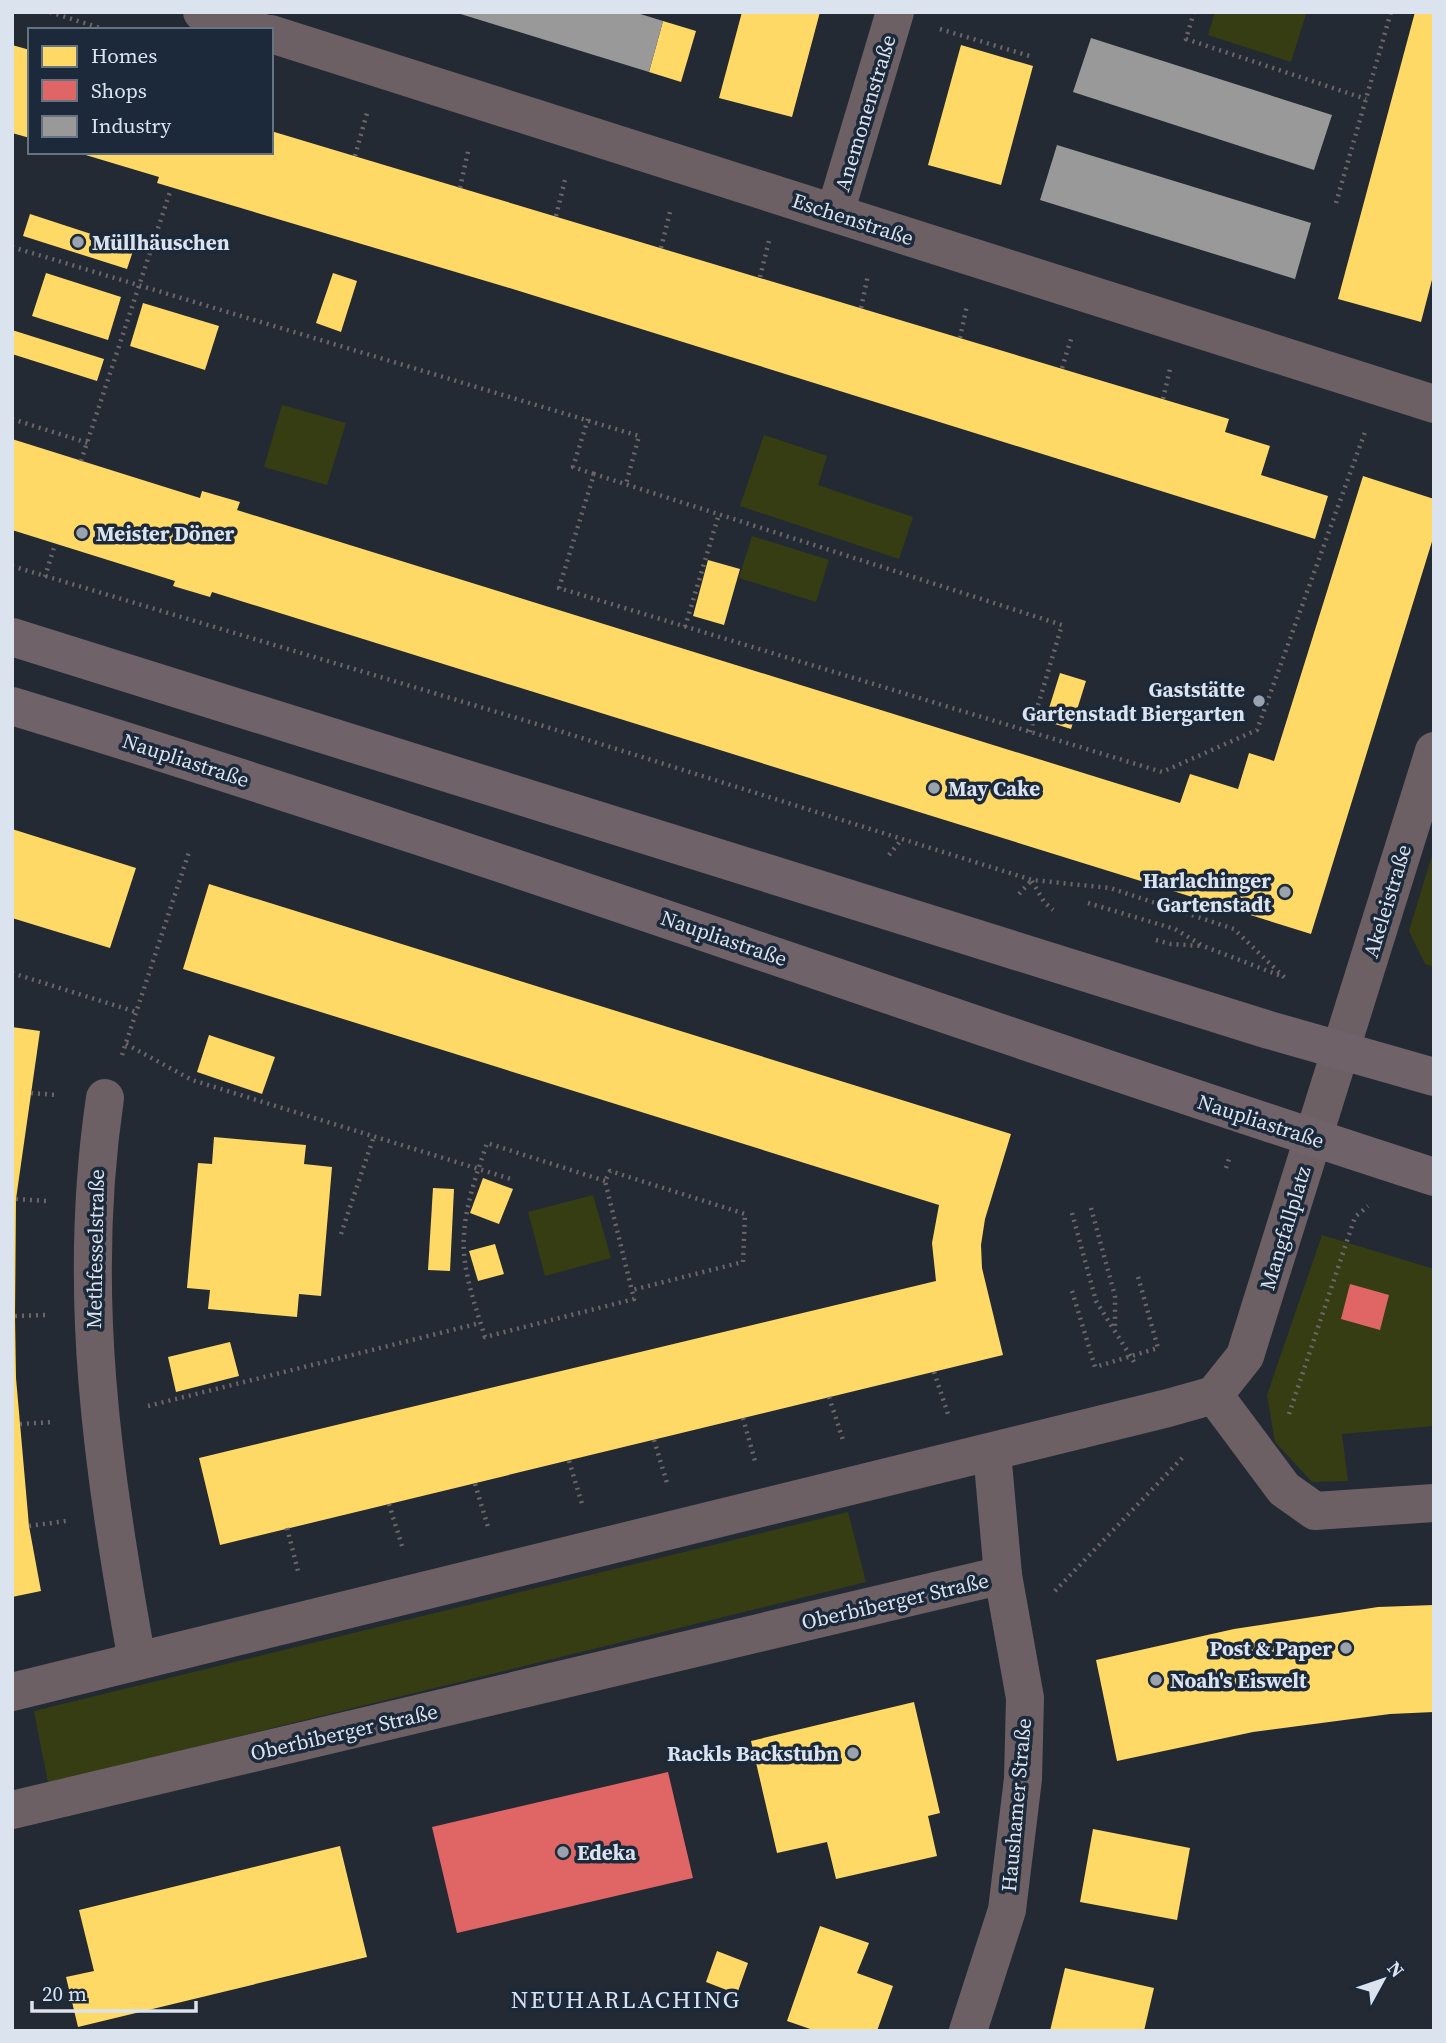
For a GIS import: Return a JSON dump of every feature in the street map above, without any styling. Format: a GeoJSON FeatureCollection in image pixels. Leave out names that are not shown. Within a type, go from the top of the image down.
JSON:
{"type":"FeatureCollection","features":[{"type":"Feature","properties":{"kind":"street","name":"Anemonenstraße"},"geometry":{"type":"LineString","coordinates":[[835,213],[894,14]]}},
{"type":"Feature","properties":{"kind":"street","name":"Eschenstraße"},"geometry":{"type":"LineString","coordinates":[[273,35],[1434,404]]}},
{"type":"Feature","properties":{"kind":"street"},"geometry":{"type":"LineString","coordinates":[[12,637],[1340,1052],[1434,1077]]}},
{"type":"Feature","properties":{"kind":"street","name":"Naupliastraße"},"geometry":{"type":"LineString","coordinates":[[12,706],[429,838],[935,1013],[1434,1177]]}},
{"type":"Feature","properties":{"kind":"street","name":"Akeleistraße"},"geometry":{"type":"LineString","coordinates":[[1340,1052],[1434,751]]}},
{"type":"Feature","properties":{"kind":"street","name":"Mangfallplatz"},"geometry":{"type":"LineString","coordinates":[[1213,1395],[1245,1356],[1340,1052]]}},
{"type":"Feature","properties":{"kind":"street","name":"Methfesselstraße"},"geometry":{"type":"LineString","coordinates":[[105,1098],[98,1148],[92,1268],[94,1363],[108,1495],[137,1661]]}},
{"type":"Feature","properties":{"kind":"street"},"geometry":{"type":"LineString","coordinates":[[12,1692],[992,1452],[1213,1395],[1284,1489],[1315,1511],[1434,1503]]}},
{"type":"Feature","properties":{"kind":"street","name":"Oberbiberger Straße"},"geometry":{"type":"LineString","coordinates":[[12,1810],[1003,1575],[992,1452]]}},
{"type":"Feature","properties":{"kind":"street","name":"Haushamer Straße"},"geometry":{"type":"LineString","coordinates":[[968,2031],[1007,1910],[1023,1779],[1025,1698],[1003,1575]]}},
{"type":"Feature","properties":{"kind":"path"},"geometry":{"type":"LineString","coordinates":[[50,12],[100,28]]}},
{"type":"Feature","properties":{"kind":"path"},"geometry":{"type":"LineString","coordinates":[[1194,12],[1186,39],[1366,99]]}},
{"type":"Feature","properties":{"kind":"path"},"geometry":{"type":"LineString","coordinates":[[1336,203],[1391,12]]}},
{"type":"Feature","properties":{"kind":"path"},"geometry":{"type":"LineString","coordinates":[[894,14],[1033,57]]}},
{"type":"Feature","properties":{"kind":"path"},"geometry":{"type":"LineString","coordinates":[[355,156],[368,111]]}},
{"type":"Feature","properties":{"kind":"path"},"geometry":{"type":"LineString","coordinates":[[460,188],[470,143]]}},
{"type":"Feature","properties":{"kind":"path"},"geometry":{"type":"LineString","coordinates":[[556,216],[566,173]]}},
{"type":"Feature","properties":{"kind":"path"},"geometry":{"type":"LineString","coordinates":[[82,461],[170,192]]}},
{"type":"Feature","properties":{"kind":"path"},"geometry":{"type":"LineString","coordinates":[[661,248],[672,205]]}},
{"type":"Feature","properties":{"kind":"path"},"geometry":{"type":"LineString","coordinates":[[760,277],[771,236]]}},
{"type":"Feature","properties":{"kind":"path"},"geometry":{"type":"LineString","coordinates":[[12,247],[639,436],[626,484]]}},
{"type":"Feature","properties":{"kind":"path"},"geometry":{"type":"LineString","coordinates":[[861,308],[870,268]]}},
{"type":"Feature","properties":{"kind":"path"},"geometry":{"type":"LineString","coordinates":[[960,338],[968,298]]}},
{"type":"Feature","properties":{"kind":"path"},"geometry":{"type":"LineString","coordinates":[[1062,368],[1073,330]]}},
{"type":"Feature","properties":{"kind":"path"},"geometry":{"type":"LineString","coordinates":[[1163,399],[1172,361]]}},
{"type":"Feature","properties":{"kind":"path"},"geometry":{"type":"LineString","coordinates":[[594,474],[559,588],[1162,772],[1257,730],[1381,389]]}},
{"type":"Feature","properties":{"kind":"path"},"geometry":{"type":"LineString","coordinates":[[12,419],[88,443]]}},
{"type":"Feature","properties":{"kind":"path"},"geometry":{"type":"LineString","coordinates":[[589,419],[573,467],[1062,625],[1030,732]]}},
{"type":"Feature","properties":{"kind":"path"},"geometry":{"type":"LineString","coordinates":[[685,627],[719,514]]}},
{"type":"Feature","properties":{"kind":"path"},"geometry":{"type":"LineString","coordinates":[[45,577],[55,544]]}},
{"type":"Feature","properties":{"kind":"path"},"geometry":{"type":"LineString","coordinates":[[12,566],[550,728],[1032,880],[1110,888],[1234,929],[1285,978],[1203,946],[1175,929],[1088,903]]}},
{"type":"Feature","properties":{"kind":"path"},"geometry":{"type":"LineString","coordinates":[[889,855],[902,839]]}},
{"type":"Feature","properties":{"kind":"path"},"geometry":{"type":"LineString","coordinates":[[105,1098],[127,1044],[190,849]]}},
{"type":"Feature","properties":{"kind":"path"},"geometry":{"type":"LineString","coordinates":[[1019,894],[1032,880]]}},
{"type":"Feature","properties":{"kind":"path"},"geometry":{"type":"LineString","coordinates":[[1171,944],[1203,946]]}},
{"type":"Feature","properties":{"kind":"path"},"geometry":{"type":"LineString","coordinates":[[12,973],[136,1012]]}},
{"type":"Feature","properties":{"kind":"path"},"geometry":{"type":"LineString","coordinates":[[127,1044],[192,1080],[512,1179]]}},
{"type":"Feature","properties":{"kind":"path"},"geometry":{"type":"LineString","coordinates":[[341,1234],[374,1136]]}},
{"type":"Feature","properties":{"kind":"path"},"geometry":{"type":"LineString","coordinates":[[605,1181],[487,1143],[466,1212],[463,1237],[464,1258],[480,1323],[485,1336],[634,1299],[605,1181],[610,1171],[745,1214],[743,1262],[632,1290]]}},
{"type":"Feature","properties":{"kind":"path"},"geometry":{"type":"LineString","coordinates":[[1287,1419],[1355,1217],[1375,1200]]}},
{"type":"Feature","properties":{"kind":"path"},"geometry":{"type":"LineString","coordinates":[[1091,1208],[1115,1296],[1115,1330]]}},
{"type":"Feature","properties":{"kind":"path"},"geometry":{"type":"LineString","coordinates":[[1072,1213],[1096,1301],[1132,1357]]}},
{"type":"Feature","properties":{"kind":"path"},"geometry":{"type":"LineString","coordinates":[[1072,1292],[1095,1367],[1132,1357],[1158,1348],[1137,1273]]}},
{"type":"Feature","properties":{"kind":"path"},"geometry":{"type":"LineString","coordinates":[[178,1399],[480,1323]]}},
{"type":"Feature","properties":{"kind":"path"},"geometry":{"type":"LineString","coordinates":[[1010,1613],[1043,1604],[1186,1454],[1182,1444]]}},
{"type":"Feature","properties":{"kind":"green space"},"geometry":{"type":"Polygon","coordinates":[[[1215,12],[1306,14],[1291,62],[1208,35],[1215,12]]]}},
{"type":"Feature","properties":{"kind":"green space"},"geometry":{"type":"Polygon","coordinates":[[[282,405],[346,423],[327,485],[264,467],[282,405]]]}},
{"type":"Feature","properties":{"kind":"green space"},"geometry":{"type":"Polygon","coordinates":[[[764,435],[827,456],[818,485],[913,517],[899,559],[740,506],[764,435]]]}},
{"type":"Feature","properties":{"kind":"green space"},"geometry":{"type":"Polygon","coordinates":[[[752,536],[829,560],[816,602],[739,578],[752,536]]]}},
{"type":"Feature","properties":{"kind":"green space"},"geometry":{"type":"Polygon","coordinates":[[[1434,849],[1434,967],[1425,964],[1409,931],[1434,849]]]}},
{"type":"Feature","properties":{"kind":"green space"},"geometry":{"type":"Polygon","coordinates":[[[593,1195],[611,1258],[545,1276],[528,1212],[593,1195]]]}},
{"type":"Feature","properties":{"kind":"green space"},"geometry":{"type":"Polygon","coordinates":[[[1322,1235],[1434,1269],[1434,1426],[1342,1434],[1348,1481],[1312,1482],[1275,1442],[1267,1395],[1322,1235]]]}},
{"type":"Feature","properties":{"kind":"green space"},"geometry":{"type":"Polygon","coordinates":[[[848,1512],[866,1582],[48,1783],[34,1711],[848,1512]]]}},
{"type":"Feature","properties":{"kind":"building: Homes"},"geometry":{"type":"Polygon","coordinates":[[[742,12],[820,12],[792,117],[719,98],[742,12]]]}},
{"type":"Feature","properties":{"kind":"building: Homes"},"geometry":{"type":"Polygon","coordinates":[[[1415,12],[1434,12],[1434,272],[1421,322],[1338,299],[1415,12]]]}},
{"type":"Feature","properties":{"kind":"building: Homes"},"geometry":{"type":"Polygon","coordinates":[[[663,21],[696,31],[681,82],[649,72],[663,21]]]}},
{"type":"Feature","properties":{"kind":"building: Homes"},"geometry":{"type":"Polygon","coordinates":[[[12,45],[28,49],[28,137],[12,133],[12,45]]]}},
{"type":"Feature","properties":{"kind":"building: Homes"},"geometry":{"type":"Polygon","coordinates":[[[961,45],[1033,66],[1001,185],[928,165],[961,45]]]}},
{"type":"Feature","properties":{"kind":"building: Homes"},"geometry":{"type":"Polygon","coordinates":[[[273,132],[1229,419],[1225,432],[1270,446],[1261,475],[1328,496],[1315,539],[506,287],[157,183],[159,177],[82,154],[273,154],[273,132]]]}},
{"type":"Feature","properties":{"kind":"building: Homes","name":"Müllhäuschen"},"geometry":{"type":"Polygon","coordinates":[[[30,214],[134,248],[127,269],[23,236],[30,214]]]}},
{"type":"Feature","properties":{"kind":"building: Homes"},"geometry":{"type":"Polygon","coordinates":[[[46,273],[121,297],[108,340],[32,316],[46,273]]]}},
{"type":"Feature","properties":{"kind":"building: Homes"},"geometry":{"type":"Polygon","coordinates":[[[333,273],[357,281],[341,332],[316,323],[333,273]]]}},
{"type":"Feature","properties":{"kind":"building: Homes"},"geometry":{"type":"Polygon","coordinates":[[[143,303],[219,326],[205,370],[130,346],[143,303]]]}},
{"type":"Feature","properties":{"kind":"building: Homes"},"geometry":{"type":"Polygon","coordinates":[[[12,330],[104,359],[97,381],[12,354],[12,330]]]}},
{"type":"Feature","properties":{"kind":"building: Homes"},"geometry":{"type":"Polygon","coordinates":[[[12,439],[200,498],[202,491],[240,502],[237,510],[1180,803],[1190,774],[1238,789],[1249,753],[1274,761],[1363,476],[1434,499],[1434,535],[1311,934],[212,592],[210,597],[173,586],[175,581],[12,530],[12,439]]]}},
{"type":"Feature","properties":{"kind":"building: Homes"},"geometry":{"type":"Polygon","coordinates":[[[708,560],[740,569],[724,625],[693,616],[708,560]]]}},
{"type":"Feature","properties":{"kind":"building: Homes"},"geometry":{"type":"Polygon","coordinates":[[[1060,673],[1086,681],[1071,729],[1045,721],[1060,673]]]}},
{"type":"Feature","properties":{"kind":"building: Homes"},"geometry":{"type":"Polygon","coordinates":[[[12,829],[136,868],[110,948],[12,918],[12,829]]]}},
{"type":"Feature","properties":{"kind":"building: Homes"},"geometry":{"type":"Polygon","coordinates":[[[209,884],[1011,1134],[985,1219],[981,1245],[982,1268],[1003,1355],[220,1545],[199,1458],[936,1281],[932,1243],[939,1205],[183,969],[209,884]]]}},
{"type":"Feature","properties":{"kind":"building: Homes"},"geometry":{"type":"Polygon","coordinates":[[[12,1027],[40,1031],[16,1199],[15,1316],[16,1378],[29,1526],[41,1591],[12,1597],[12,1027]]]}},
{"type":"Feature","properties":{"kind":"building: Homes"},"geometry":{"type":"Polygon","coordinates":[[[209,1035],[275,1057],[262,1094],[197,1072],[209,1035]]]}},
{"type":"Feature","properties":{"kind":"building: Homes"},"geometry":{"type":"Polygon","coordinates":[[[214,1137],[306,1145],[304,1164],[332,1167],[321,1296],[299,1294],[297,1317],[208,1309],[210,1290],[187,1288],[198,1163],[212,1164],[214,1137]]]}},
{"type":"Feature","properties":{"kind":"building: Homes"},"geometry":{"type":"Polygon","coordinates":[[[483,1178],[513,1189],[499,1224],[470,1213],[483,1178]]]}},
{"type":"Feature","properties":{"kind":"building: Homes"},"geometry":{"type":"Polygon","coordinates":[[[433,1188],[454,1189],[450,1271],[428,1270],[433,1188]]]}},
{"type":"Feature","properties":{"kind":"building: Homes"},"geometry":{"type":"Polygon","coordinates":[[[495,1244],[504,1274],[478,1281],[469,1251],[495,1244]]]}},
{"type":"Feature","properties":{"kind":"building: Homes"},"geometry":{"type":"Polygon","coordinates":[[[230,1342],[239,1376],[176,1392],[168,1357],[230,1342]]]}},
{"type":"Feature","properties":{"kind":"building: Homes"},"geometry":{"type":"Polygon","coordinates":[[[1434,1605],[1434,1712],[1390,1714],[1253,1732],[1117,1761],[1096,1660],[1234,1629],[1378,1607],[1434,1605]]]}},
{"type":"Feature","properties":{"kind":"building: Homes"},"geometry":{"type":"Polygon","coordinates":[[[914,1702],[940,1813],[928,1816],[937,1856],[836,1879],[827,1842],[777,1853],[751,1741],[914,1702]]]}},
{"type":"Feature","properties":{"kind":"building: Homes"},"geometry":{"type":"Polygon","coordinates":[[[1093,1829],[1190,1848],[1177,1920],[1080,1902],[1093,1829]]]}},
{"type":"Feature","properties":{"kind":"building: Homes"},"geometry":{"type":"Polygon","coordinates":[[[340,1846],[367,1957],[78,2027],[66,1977],[94,1971],[79,1910],[340,1846]]]}},
{"type":"Feature","properties":{"kind":"building: Homes"},"geometry":{"type":"Polygon","coordinates":[[[820,1926],[869,1943],[857,1973],[893,1986],[877,2031],[816,2031],[787,2021],[820,1926]]]}},
{"type":"Feature","properties":{"kind":"building: Homes"},"geometry":{"type":"Polygon","coordinates":[[[717,1951],[748,1963],[737,1994],[706,1982],[717,1951]]]}},
{"type":"Feature","properties":{"kind":"building: Homes"},"geometry":{"type":"Polygon","coordinates":[[[1065,1968],[1154,1988],[1144,2031],[1050,2031],[1065,1968]]]}},
{"type":"Feature","properties":{"kind":"building: Shops"},"geometry":{"type":"Polygon","coordinates":[[[1350,1284],[1389,1295],[1380,1330],[1341,1319],[1350,1284]]]}},
{"type":"Feature","properties":{"kind":"building: Shops","name":"Edeka"},"geometry":{"type":"Polygon","coordinates":[[[668,1772],[693,1878],[457,1933],[432,1827],[668,1772]]]}},
{"type":"Feature","properties":{"kind":"building: Industry"},"geometry":{"type":"Polygon","coordinates":[[[454,12],[634,12],[663,21],[649,72],[454,12]]]}},
{"type":"Feature","properties":{"kind":"building: Industry"},"geometry":{"type":"Polygon","coordinates":[[[1091,38],[1332,115],[1314,170],[1073,92],[1091,38]]]}},
{"type":"Feature","properties":{"kind":"building: Industry"},"geometry":{"type":"Polygon","coordinates":[[[1057,145],[1311,223],[1295,279],[1040,200],[1057,145]]]}},
{"type":"Feature","properties":{"kind":"place","name":"Müllhäuschen"},"geometry":{"type":"Point","coordinates":[78,242]}},
{"type":"Feature","properties":{"kind":"place","name":"Meister Döner"},"geometry":{"type":"Point","coordinates":[82,533]}},
{"type":"Feature","properties":{"kind":"place","name":"Gaststätte Gartenstadt Biergarten"},"geometry":{"type":"Point","coordinates":[1259,701]}},
{"type":"Feature","properties":{"kind":"place","name":"May Cake"},"geometry":{"type":"Point","coordinates":[934,788]}},
{"type":"Feature","properties":{"kind":"place","name":"Harlachinger Gartenstadt"},"geometry":{"type":"Point","coordinates":[1285,892]}},
{"type":"Feature","properties":{"kind":"place","name":"Post & Paper"},"geometry":{"type":"Point","coordinates":[1346,1648]}},
{"type":"Feature","properties":{"kind":"place","name":"Noah's Eiswelt"},"geometry":{"type":"Point","coordinates":[1156,1680]}},
{"type":"Feature","properties":{"kind":"place","name":"Rackls Backstubn"},"geometry":{"type":"Point","coordinates":[853,1753]}},
{"type":"Feature","properties":{"kind":"place","name":"Edeka"},"geometry":{"type":"Point","coordinates":[563,1852]}},
{"type":"Feature","properties":{"kind":"district","name":"NEUHARLACHING"},"geometry":{"type":"Point","coordinates":[626,1999]}}]}
